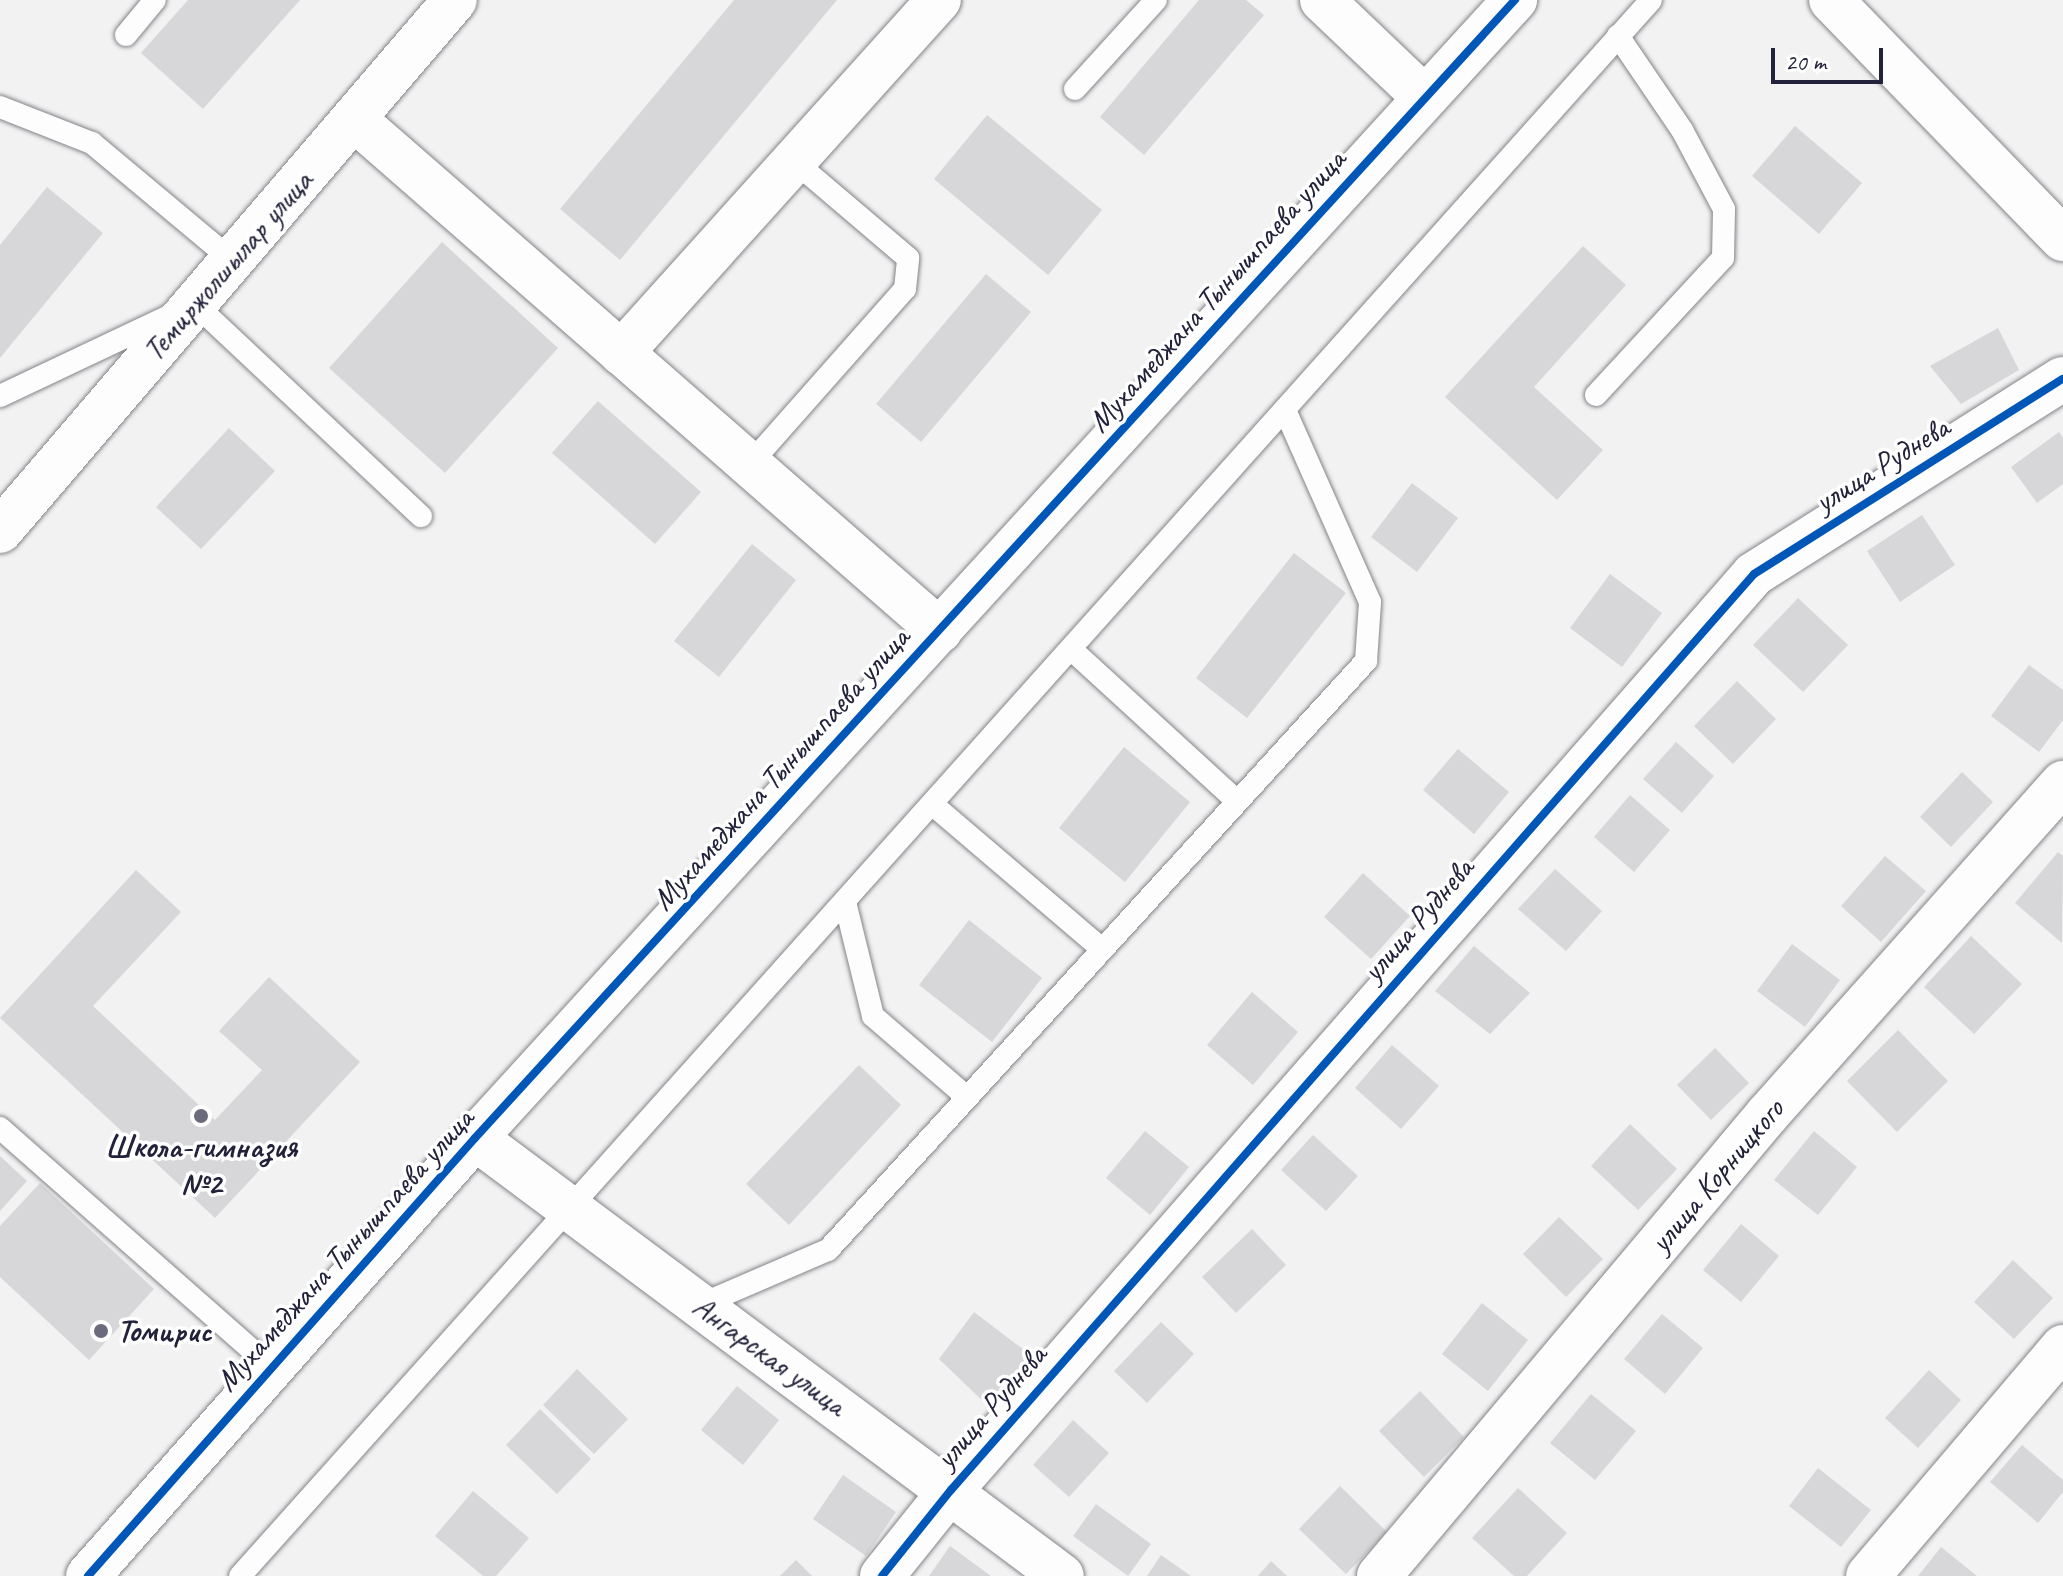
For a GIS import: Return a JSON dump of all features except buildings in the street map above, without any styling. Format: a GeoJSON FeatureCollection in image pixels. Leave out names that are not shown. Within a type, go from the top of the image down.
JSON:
{"type":"FeatureCollection","features":[{"type":"Feature","properties":{"kind":"street"},"geometry":{"type":"LineString","coordinates":[[621,353],[939,0]]}},
{"type":"Feature","properties":{"kind":"street"},"geometry":{"type":"LineString","coordinates":[[1322,0],[1425,98]]}},
{"type":"Feature","properties":{"kind":"street","name":"Мухамеджана Тынышпаева улица"},"geometry":{"type":"LineString","coordinates":[[88,1576],[475,1138],[1515,0]]}},
{"type":"Feature","properties":{"kind":"street"},"geometry":{"type":"LineString","coordinates":[[1831,0],[2063,239]]}},
{"type":"Feature","properties":{"kind":"street","name":"Темиржолшылар улица"},"geometry":{"type":"LineString","coordinates":[[0,531],[354,119],[446,3]]}},
{"type":"Feature","properties":{"kind":"street"},"geometry":{"type":"LineString","coordinates":[[354,119],[940,631]]}},
{"type":"Feature","properties":{"kind":"street","name":"улица Руднева"},"geometry":{"type":"LineString","coordinates":[[882,1576],[951,1490],[1754,574],[2063,379]]}},
{"type":"Feature","properties":{"kind":"street","name":"улица Корницкого"},"geometry":{"type":"LineString","coordinates":[[1379,1576],[1767,1115],[2063,783]]}},
{"type":"Feature","properties":{"kind":"street","name":"Ангарская улица"},"geometry":{"type":"LineString","coordinates":[[475,1138],[951,1490],[1062,1576]]}},
{"type":"Feature","properties":{"kind":"street"},"geometry":{"type":"LineString","coordinates":[[1868,1576],[2063,1347]]}},
{"type":"Feature","properties":{"kind":"lane"},"geometry":{"type":"LineString","coordinates":[[126,35],[155,0]]}},
{"type":"Feature","properties":{"kind":"lane"},"geometry":{"type":"LineString","coordinates":[[1075,89],[1156,0]]}},
{"type":"Feature","properties":{"kind":"lane"},"geometry":{"type":"LineString","coordinates":[[240,1576],[1651,0]]}},
{"type":"Feature","properties":{"kind":"lane"},"geometry":{"type":"LineString","coordinates":[[1596,395],[1723,258],[1724,209],[1682,130],[1618,36]]}},
{"type":"Feature","properties":{"kind":"lane"},"geometry":{"type":"LineString","coordinates":[[0,107],[92,143],[233,261]]}},
{"type":"Feature","properties":{"kind":"lane"},"geometry":{"type":"LineString","coordinates":[[750,464],[905,289],[908,258],[794,161]]}},
{"type":"Feature","properties":{"kind":"lane"},"geometry":{"type":"LineString","coordinates":[[0,396],[195,304],[421,516]]}},
{"type":"Feature","properties":{"kind":"lane"},"geometry":{"type":"LineString","coordinates":[[700,1305],[828,1250],[1366,661],[1370,602],[1285,410]]}},
{"type":"Feature","properties":{"kind":"lane"},"geometry":{"type":"LineString","coordinates":[[1071,649],[1237,801]]}},
{"type":"Feature","properties":{"kind":"lane"},"geometry":{"type":"LineString","coordinates":[[932,804],[1102,949]]}},
{"type":"Feature","properties":{"kind":"lane"},"geometry":{"type":"LineString","coordinates":[[845,902],[873,1016],[967,1097]]}},
{"type":"Feature","properties":{"kind":"lane"},"geometry":{"type":"LineString","coordinates":[[0,1128],[272,1368]]}},
{"type":"Feature","properties":{"kind":"cycle path"},"geometry":{"type":"LineString","coordinates":[[88,1576],[475,1138],[1515,0]]}},
{"type":"Feature","properties":{"kind":"cycle path"},"geometry":{"type":"LineString","coordinates":[[882,1576],[951,1490],[1754,574],[2063,379]]}},
{"type":"Feature","properties":{"kind":"place","name":"Школа-гимназия №2"},"geometry":{"type":"Point","coordinates":[201,1116]}},
{"type":"Feature","properties":{"kind":"place","name":"Томирис"},"geometry":{"type":"Point","coordinates":[101,1331]}}]}
